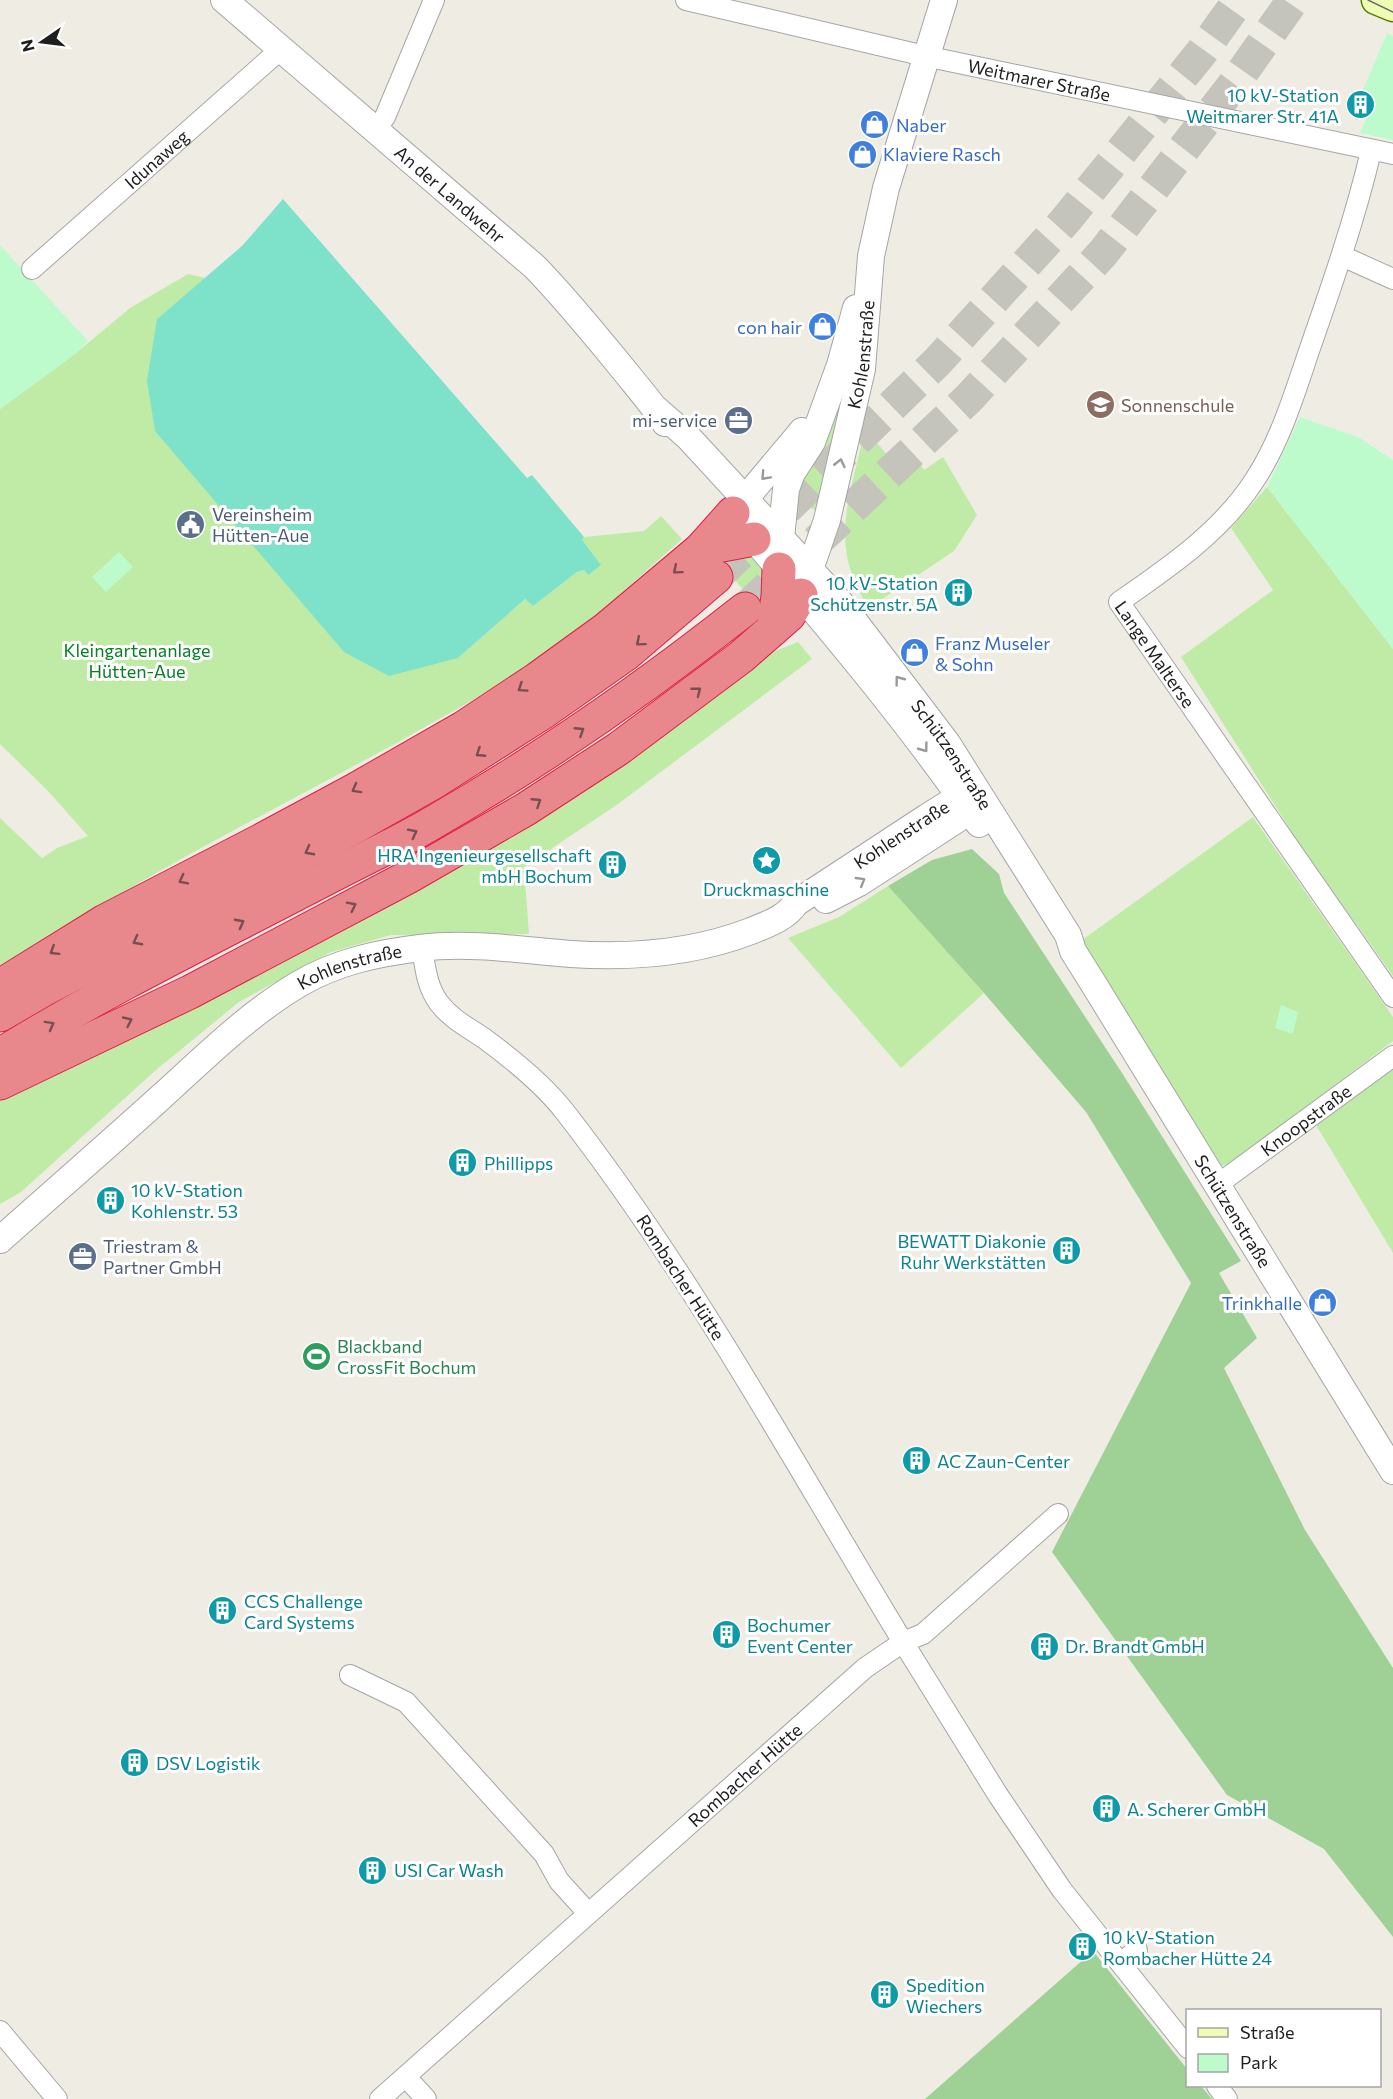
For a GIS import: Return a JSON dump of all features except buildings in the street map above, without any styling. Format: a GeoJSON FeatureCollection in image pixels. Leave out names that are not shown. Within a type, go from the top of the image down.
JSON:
{"type":"FeatureCollection","features":[{"type":"Feature","properties":{"kind":"highway"},"geometry":{"type":"LineString","coordinates":[[0,1015],[43,990],[347,831],[434,782],[545,711],[626,654],[709,563],[739,506]]}},
{"type":"Feature","properties":{"kind":"highway"},"geometry":{"type":"LineString","coordinates":[[0,986],[105,921],[260,842],[463,728],[537,679],[606,628],[709,563],[767,538]]}},
{"type":"Feature","properties":{"kind":"highway"},"geometry":{"type":"LineString","coordinates":[[0,1083],[190,992],[408,877],[526,809],[618,749],[741,657],[772,629],[778,597],[797,578]]}},
{"type":"Feature","properties":{"kind":"highway"},"geometry":{"type":"LineString","coordinates":[[0,1055],[94,1000],[436,820],[606,714],[673,666],[745,609]]}},
{"type":"Feature","properties":{"kind":"main road"},"geometry":{"type":"LineString","coordinates":[[1376,0],[1393,8]]}},
{"type":"Feature","properties":{"kind":"street","name":"An der Landwehr"},"geometry":{"type":"LineString","coordinates":[[224,0],[535,267],[558,291],[656,410],[678,444],[739,506],[797,578]]}},
{"type":"Feature","properties":{"kind":"street"},"geometry":{"type":"LineString","coordinates":[[375,130],[386,117],[434,0]]}},
{"type":"Feature","properties":{"kind":"street","name":"Weitmarer Straße"},"geometry":{"type":"LineString","coordinates":[[686,0],[925,56],[1393,154]]}},
{"type":"Feature","properties":{"kind":"street","name":"Kohlenstraße"},"geometry":{"type":"LineString","coordinates":[[767,538],[792,473],[812,442],[835,377],[872,256],[891,168],[944,0]]}},
{"type":"Feature","properties":{"kind":"street","name":"Idunaweg"},"geometry":{"type":"LineString","coordinates":[[32,269],[281,50]]}},
{"type":"Feature","properties":{"kind":"street","name":"Lange Malterse"},"geometry":{"type":"LineString","coordinates":[[1371,151],[1364,186],[1342,256],[1289,410],[1254,482],[1230,512],[1171,566],[1119,602],[1393,998]]}},
{"type":"Feature","properties":{"kind":"street","name":"Kohlenstraße"},"geometry":{"type":"LineString","coordinates":[[797,578],[827,520],[862,369],[872,256]]}},
{"type":"Feature","properties":{"kind":"street"},"geometry":{"type":"LineString","coordinates":[[1342,256],[1393,279]]}},
{"type":"Feature","properties":{"kind":"street","name":"Kohlenstraße"},"geometry":{"type":"LineString","coordinates":[[739,506],[797,438],[835,377]]}},
{"type":"Feature","properties":{"kind":"street"},"geometry":{"type":"LineString","coordinates":[[767,538],[804,533],[827,520]]}},
{"type":"Feature","properties":{"kind":"street","name":"Schützenstraße"},"geometry":{"type":"LineString","coordinates":[[797,578],[876,684],[969,800],[1068,935],[1073,951],[1393,1471]]}},
{"type":"Feature","properties":{"kind":"street","name":"Kohlenstraße"},"geometry":{"type":"LineString","coordinates":[[0,1240],[219,1044],[289,990],[330,968],[422,948],[468,946],[625,956],[674,952],[734,937],[789,913],[801,914],[859,883],[969,800]]}},
{"type":"Feature","properties":{"kind":"street","name":"Rombacher Hütte"},"geometry":{"type":"LineString","coordinates":[[422,948],[427,978],[439,1003],[455,1019],[512,1060],[563,1109],[645,1221],[720,1334],[903,1642],[1020,1828],[1062,1890],[1186,2045]]}},
{"type":"Feature","properties":{"kind":"street","name":"Knoopstraße"},"geometry":{"type":"LineString","coordinates":[[1218,1185],[1393,1056]]}},
{"type":"Feature","properties":{"kind":"street","name":"Rombacher Hütte"},"geometry":{"type":"LineString","coordinates":[[380,2099],[865,1668],[903,1642],[923,1634],[1058,1514]]}},
{"type":"Feature","properties":{"kind":"street"},"geometry":{"type":"LineString","coordinates":[[350,1675],[406,1702],[544,1854],[559,1881],[588,1913]]}},
{"type":"Feature","properties":{"kind":"street"},"geometry":{"type":"LineString","coordinates":[[1121,1962],[1137,1950]]}},
{"type":"Feature","properties":{"kind":"street"},"geometry":{"type":"LineString","coordinates":[[0,2031],[57,2099]]}},
{"type":"Feature","properties":{"kind":"street"},"geometry":{"type":"LineString","coordinates":[[406,2077],[426,2099]]}},
{"type":"Feature","properties":{"kind":"green space"},"geometry":{"type":"Polygon","coordinates":[[[1387,33],[1393,36],[1393,140],[1360,133],[1374,102],[1361,95],[1387,33]]]}},
{"type":"Feature","properties":{"kind":"green space"},"geometry":{"type":"Polygon","coordinates":[[[283,199],[527,478],[532,475],[584,537],[582,540],[601,565],[588,575],[584,570],[577,572],[533,606],[525,599],[458,658],[389,676],[344,652],[155,431],[147,381],[157,319],[242,246],[283,199]]]}},
{"type":"Feature","properties":{"kind":"green space"},"geometry":{"type":"Polygon","coordinates":[[[0,245],[88,341],[75,354],[0,409],[0,245]]]}},
{"type":"Feature","properties":{"kind":"green space","name":"Kleingartenanlage Hütten-Aue"},"geometry":{"type":"Polygon","coordinates":[[[188,274],[205,278],[157,319],[458,658],[525,599],[533,606],[577,572],[584,570],[588,575],[582,539],[584,537],[644,531],[661,516],[682,539],[581,627],[502,683],[402,740],[147,878],[97,907],[0,970],[0,818],[42,858],[57,848],[88,836],[47,790],[0,744],[0,409],[75,354],[130,308],[188,274]]]}},
{"type":"Feature","properties":{"kind":"green space"},"geometry":{"type":"Polygon","coordinates":[[[850,365],[820,501],[815,510],[788,499],[850,365]]]}},
{"type":"Feature","properties":{"kind":"green space"},"geometry":{"type":"Polygon","coordinates":[[[1300,417],[1358,437],[1393,460],[1393,649],[1267,487],[1300,417]]]}},
{"type":"Feature","properties":{"kind":"green space"},"geometry":{"type":"Polygon","coordinates":[[[863,438],[867,444],[878,444],[895,464],[913,453],[924,470],[943,457],[977,515],[954,551],[869,608],[849,565],[845,525],[863,438]]]}},
{"type":"Feature","properties":{"kind":"green space"},"geometry":{"type":"Polygon","coordinates":[[[1267,487],[1393,649],[1393,976],[1300,845],[1181,657],[1273,590],[1231,528],[1267,487]]]}},
{"type":"Feature","properties":{"kind":"green space"},"geometry":{"type":"Polygon","coordinates":[[[119,552],[133,567],[106,592],[92,577],[119,552]]]}},
{"type":"Feature","properties":{"kind":"green space"},"geometry":{"type":"Polygon","coordinates":[[[744,553],[754,559],[764,572],[766,586],[764,614],[714,556],[744,553]]]}},
{"type":"Feature","properties":{"kind":"green space"},"geometry":{"type":"Polygon","coordinates":[[[798,642],[812,659],[618,804],[524,867],[529,934],[391,935],[331,952],[239,1002],[156,1070],[21,1192],[0,1204],[0,1098],[368,914],[482,854],[577,792],[775,651],[798,642]]]}},
{"type":"Feature","properties":{"kind":"green space"},"geometry":{"type":"Polygon","coordinates":[[[1253,817],[1393,1017],[1393,1041],[1233,1162],[1222,1166],[1214,1163],[1078,943],[1253,817]]]}},
{"type":"Feature","properties":{"kind":"green space"},"geometry":{"type":"Polygon","coordinates":[[[972,849],[999,874],[1004,893],[1241,1261],[1219,1273],[1257,1338],[1224,1368],[1305,1530],[1393,1668],[1393,1937],[1324,1849],[1227,1795],[1052,1552],[1191,1283],[1086,1112],[888,886],[932,860],[972,849]]]}},
{"type":"Feature","properties":{"kind":"green space"},"geometry":{"type":"Polygon","coordinates":[[[888,886],[984,993],[901,1068],[788,938],[839,917],[888,886]]]}},
{"type":"Feature","properties":{"kind":"green space"},"geometry":{"type":"Polygon","coordinates":[[[1281,1005],[1298,1012],[1293,1034],[1275,1028],[1281,1005]]]}},
{"type":"Feature","properties":{"kind":"green space"},"geometry":{"type":"Polygon","coordinates":[[[1393,1067],[1393,1253],[1316,1125],[1393,1067]]]}},
{"type":"Feature","properties":{"kind":"green space"},"geometry":{"type":"Polygon","coordinates":[[[1093,1951],[1186,2068],[1186,2087],[1202,2087],[1212,2099],[925,2099],[1093,1951]]]}},
{"type":"Feature","properties":{"kind":"tunnel"},"geometry":{"type":"LineString","coordinates":[[716,577],[938,361],[1065,221],[1201,53],[1239,0]]}},
{"type":"Feature","properties":{"kind":"tunnel"},"geometry":{"type":"LineString","coordinates":[[745,609],[969,398],[1103,253],[1234,84],[1293,0]]}},
{"type":"Feature","properties":{"kind":"tram line"},"geometry":{"type":"LineString","coordinates":[[1368,0],[1393,12]]}},
{"type":"Feature","properties":{"kind":"place","name":"10 kV-Station Weitmarer Str. 41A"},"geometry":{"type":"Point","coordinates":[1360,105]}},
{"type":"Feature","properties":{"kind":"place","name":"Naber"},"geometry":{"type":"Point","coordinates":[875,125]}},
{"type":"Feature","properties":{"kind":"place","name":"Klaviere Rasch"},"geometry":{"type":"Point","coordinates":[862,154]}},
{"type":"Feature","properties":{"kind":"place","name":"con hair"},"geometry":{"type":"Point","coordinates":[823,327]}},
{"type":"Feature","properties":{"kind":"place","name":"Sonnenschule"},"geometry":{"type":"Point","coordinates":[1100,405]}},
{"type":"Feature","properties":{"kind":"place","name":"mi-service"},"geometry":{"type":"Point","coordinates":[738,420]}},
{"type":"Feature","properties":{"kind":"place","name":"Vereinsheim Hütten-Aue"},"geometry":{"type":"Point","coordinates":[191,524]}},
{"type":"Feature","properties":{"kind":"place","name":"10 kV-Station Schützenstr. 5A"},"geometry":{"type":"Point","coordinates":[959,593]}},
{"type":"Feature","properties":{"kind":"place","name":"Franz Museler & Sohn"},"geometry":{"type":"Point","coordinates":[914,653]}},
{"type":"Feature","properties":{"kind":"place","name":"Druckmaschine"},"geometry":{"type":"Point","coordinates":[766,860]}},
{"type":"Feature","properties":{"kind":"place","name":"HRA Ingenieurgesellschaft mbH Bochum"},"geometry":{"type":"Point","coordinates":[613,865]}},
{"type":"Feature","properties":{"kind":"place","name":"Phillipps"},"geometry":{"type":"Point","coordinates":[463,1163]}},
{"type":"Feature","properties":{"kind":"place","name":"10 kV-Station Kohlenstr. 53"},"geometry":{"type":"Point","coordinates":[110,1200]}},
{"type":"Feature","properties":{"kind":"place","name":"BEWATT Diakonie Ruhr Werkstätten"},"geometry":{"type":"Point","coordinates":[1067,1251]}},
{"type":"Feature","properties":{"kind":"place","name":"Triestram & Partner GmbH"},"geometry":{"type":"Point","coordinates":[82,1256]}},
{"type":"Feature","properties":{"kind":"place","name":"Trinkhalle"},"geometry":{"type":"Point","coordinates":[1323,1303]}},
{"type":"Feature","properties":{"kind":"place","name":"Blackband CrossFit Bochum"},"geometry":{"type":"Point","coordinates":[316,1356]}},
{"type":"Feature","properties":{"kind":"place","name":"AC Zaun-Center"},"geometry":{"type":"Point","coordinates":[916,1461]}},
{"type":"Feature","properties":{"kind":"place","name":"CCS Challenge Card Systems"},"geometry":{"type":"Point","coordinates":[223,1611]}},
{"type":"Feature","properties":{"kind":"place","name":"Bochumer Event Center"},"geometry":{"type":"Point","coordinates":[726,1635]}},
{"type":"Feature","properties":{"kind":"place","name":"Dr. Brandt GmbH"},"geometry":{"type":"Point","coordinates":[1044,1646]}},
{"type":"Feature","properties":{"kind":"place","name":"DSV Logistik"},"geometry":{"type":"Point","coordinates":[135,1763]}},
{"type":"Feature","properties":{"kind":"place","name":"A. Scherer GmbH"},"geometry":{"type":"Point","coordinates":[1106,1809]}},
{"type":"Feature","properties":{"kind":"place","name":"USI Car Wash"},"geometry":{"type":"Point","coordinates":[373,1870]}},
{"type":"Feature","properties":{"kind":"place","name":"10 kV-Station Rombacher Hütte 24"},"geometry":{"type":"Point","coordinates":[1082,1947]}},
{"type":"Feature","properties":{"kind":"place","name":"Spedition Wiechers"},"geometry":{"type":"Point","coordinates":[885,1995]}}]}
